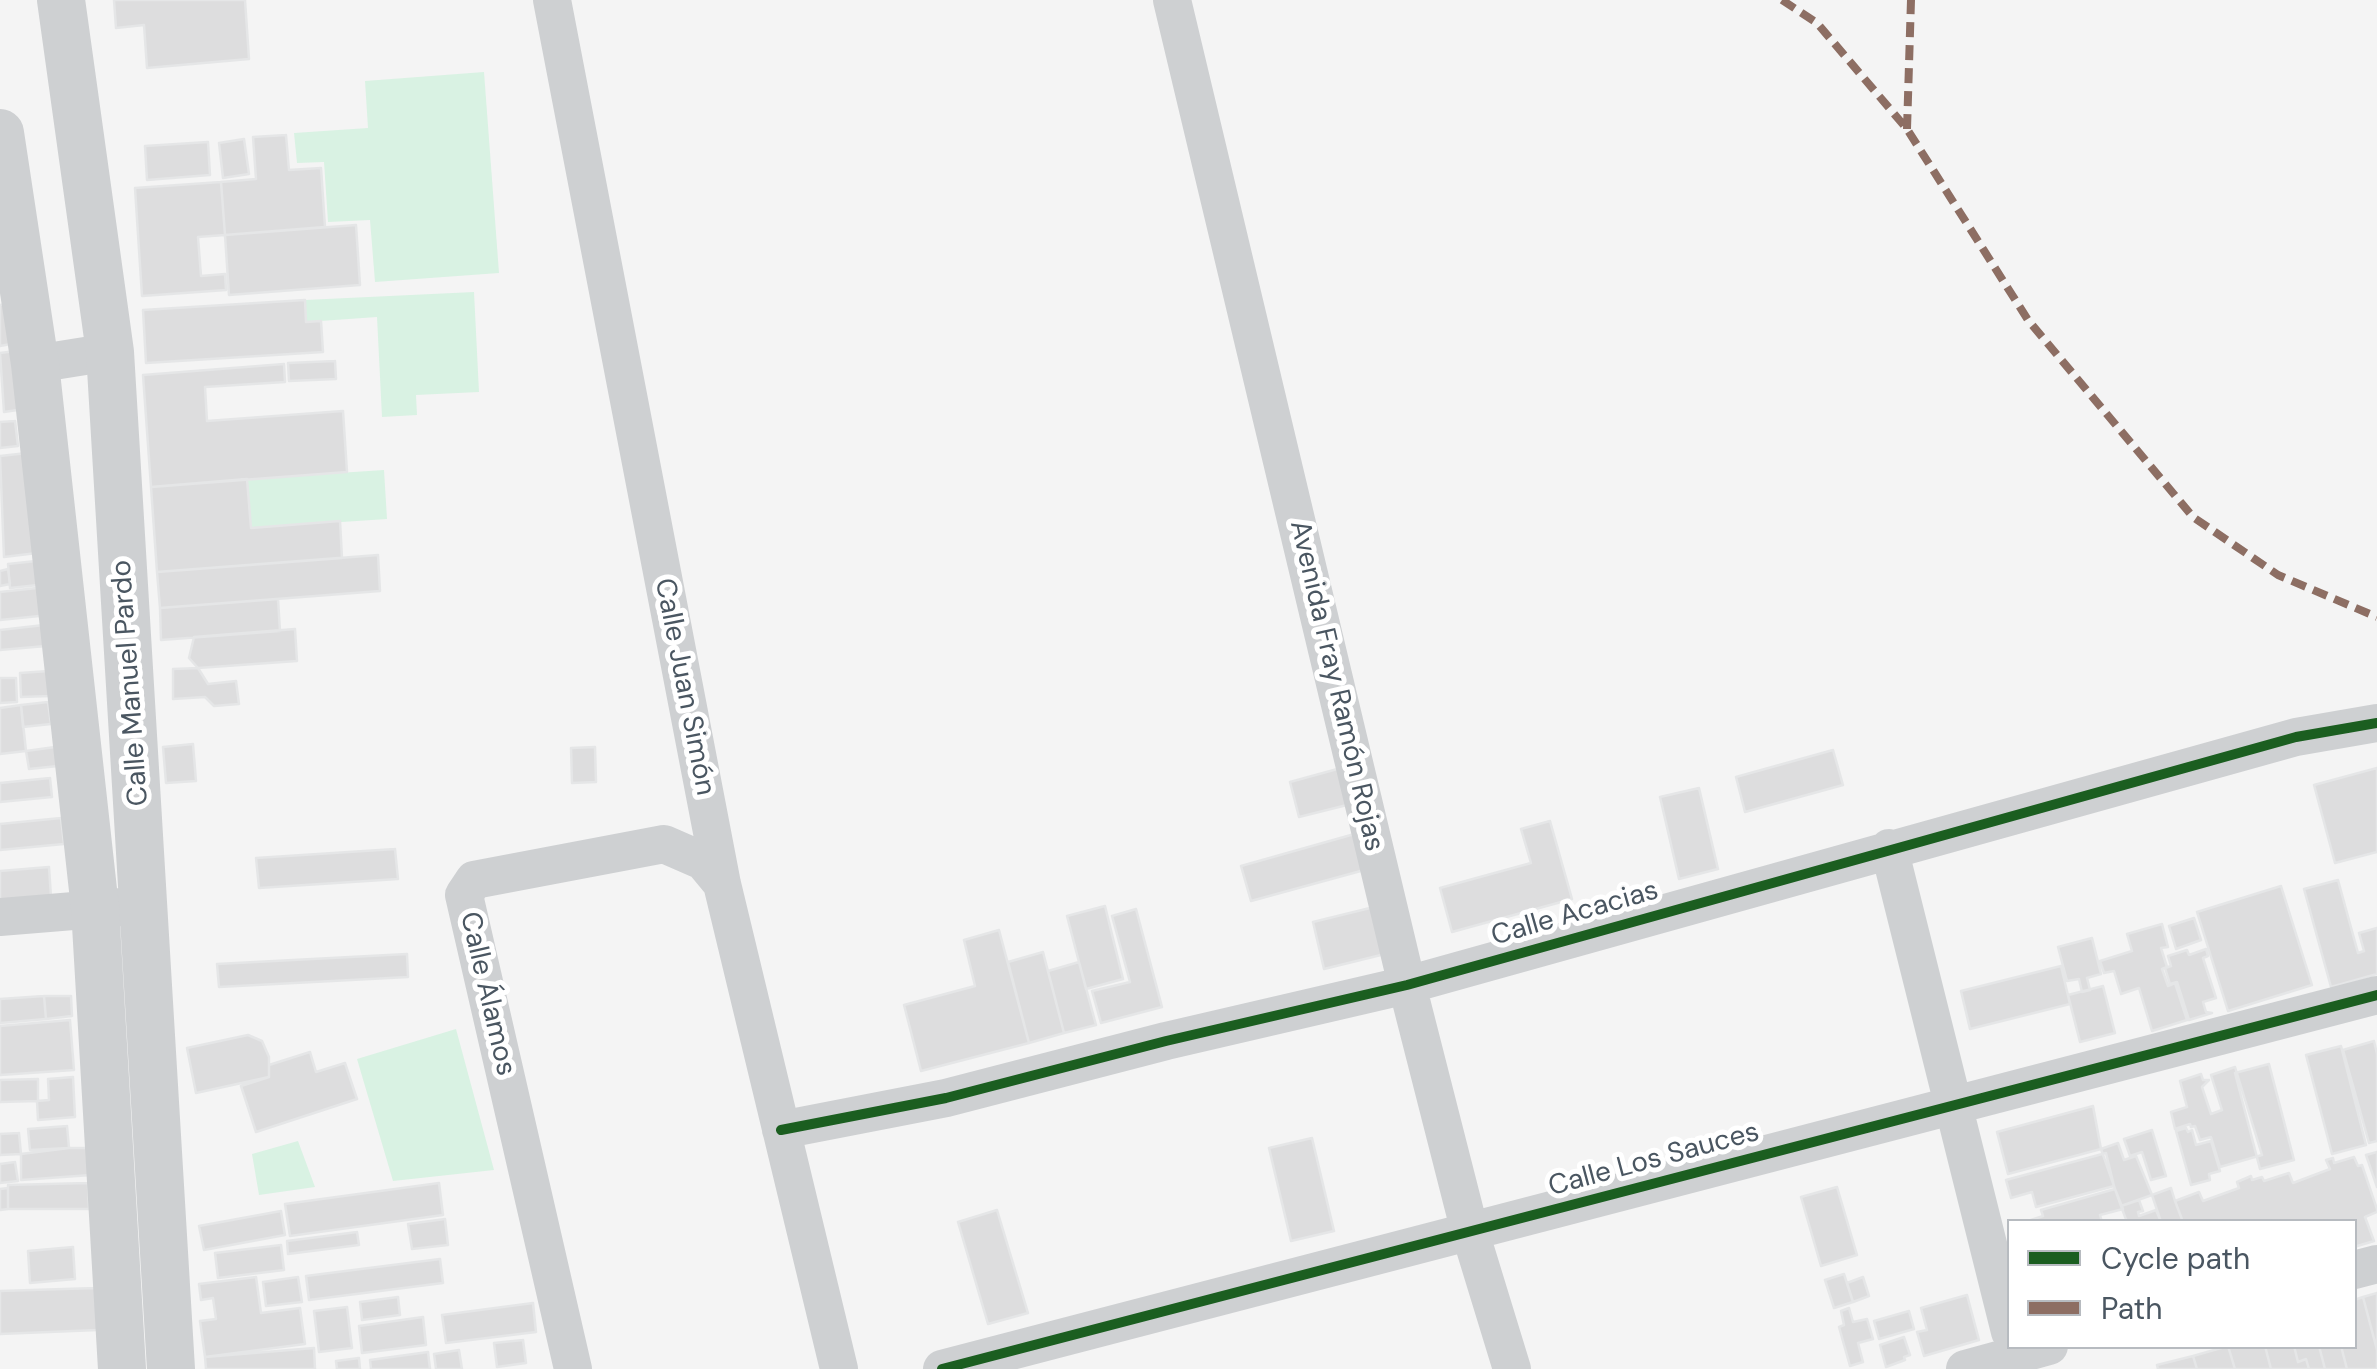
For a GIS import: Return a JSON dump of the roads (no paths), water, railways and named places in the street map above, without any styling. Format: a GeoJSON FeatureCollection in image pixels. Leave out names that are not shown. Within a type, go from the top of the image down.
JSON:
{"type":"FeatureCollection","features":[{"type":"Feature","properties":{"kind":"street","name":"Calle Manuel Pardo"},"geometry":{"type":"LineString","coordinates":[[61,0],[110,352],[171,1369]]}},
{"type":"Feature","properties":{"kind":"street","name":"Calle Juan Simón"},"geometry":{"type":"LineString","coordinates":[[552,0],[722,884],[839,1369]]}},
{"type":"Feature","properties":{"kind":"street","name":"Avenida Fray Ramón Rojas"},"geometry":{"type":"LineString","coordinates":[[1172,0],[1407,985],[1470,1232],[1512,1369]]}},
{"type":"Feature","properties":{"kind":"street","name":"Calle Manuel Pardo"},"geometry":{"type":"LineString","coordinates":[[0,133],[36,364],[96,908],[122,1369]]}},
{"type":"Feature","properties":{"kind":"street"},"geometry":{"type":"LineString","coordinates":[[36,364],[110,352]]}},
{"type":"Feature","properties":{"kind":"street","name":"Calle Acacias"},"geometry":{"type":"LineString","coordinates":[[781,1130],[946,1098],[1407,985],[2296,737],[2377,723]]}},
{"type":"Feature","properties":{"kind":"street","name":"Calle Álamos"},"geometry":{"type":"LineString","coordinates":[[573,1369],[464,894],[474,880],[664,844],[704,860],[722,884]]}},
{"type":"Feature","properties":{"kind":"street"},"geometry":{"type":"LineString","coordinates":[[1889,848],[1952,1106],[2007,1300]]}},
{"type":"Feature","properties":{"kind":"street"},"geometry":{"type":"LineString","coordinates":[[0,917],[145,907]]}},
{"type":"Feature","properties":{"kind":"street","name":"Calle Los Sauces"},"geometry":{"type":"LineString","coordinates":[[942,1369],[2377,995]]}},
{"type":"Feature","properties":{"kind":"street"},"geometry":{"type":"LineString","coordinates":[[1965,1369],[2021,1350]]}}]}
